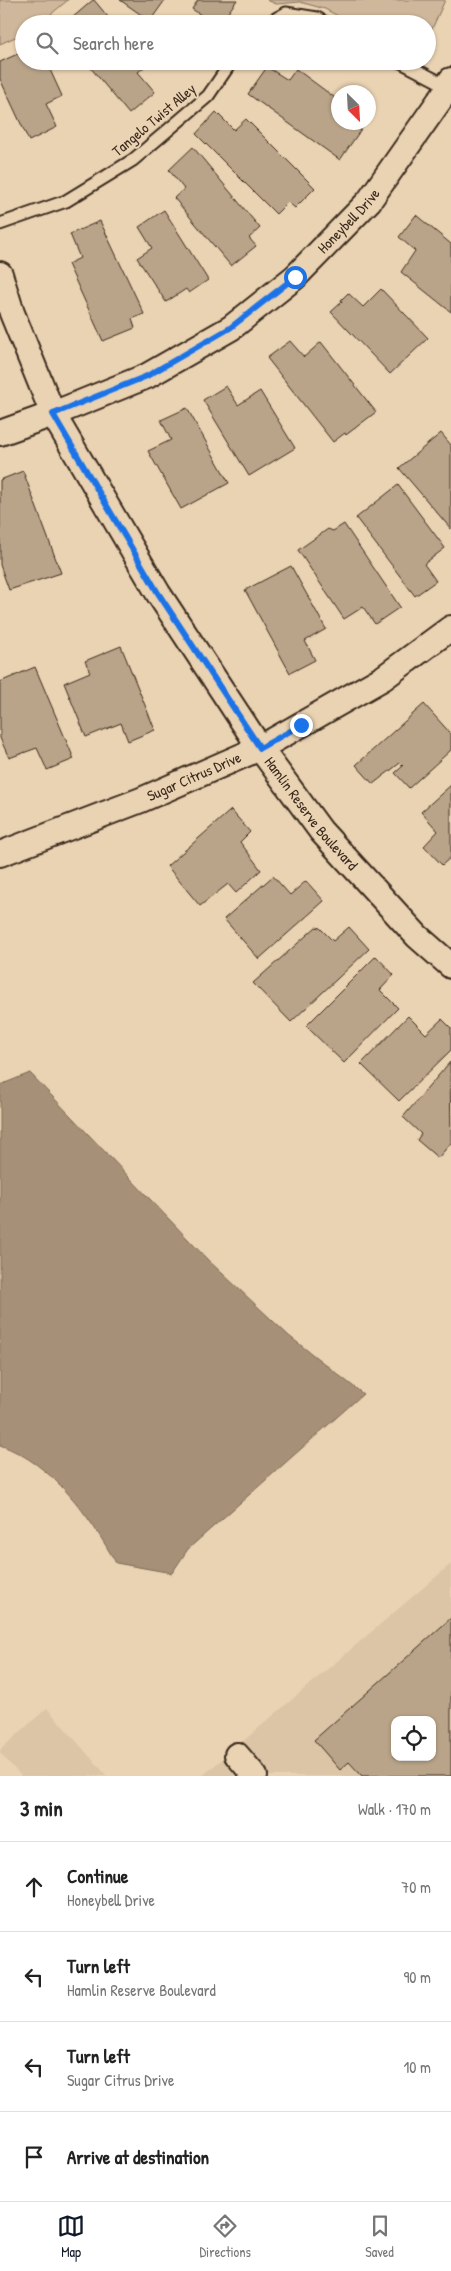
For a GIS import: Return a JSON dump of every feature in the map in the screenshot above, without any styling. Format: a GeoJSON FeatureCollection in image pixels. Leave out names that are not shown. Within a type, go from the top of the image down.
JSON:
{"type":"FeatureCollection","features":[{"type":"Feature","properties":{"kind":"street","name":"Honeybell Drive"},"geometry":{"type":"LineString","coordinates":[[0,433],[147,376],[230,328],[295,277],[369,201],[450,85]]}},
{"type":"Feature","properties":{"kind":"street","name":"Hamlin Reserve Boulevard"},"geometry":{"type":"LineString","coordinates":[[0,274],[12,313],[53,414],[158,593],[260,748],[321,831],[417,936],[451,966]]}},
{"type":"Feature","properties":{"kind":"street","name":"Sugar Citrus Drive"},"geometry":{"type":"LineString","coordinates":[[0,854],[142,800],[260,748],[383,678],[451,628]]}},
{"type":"Feature","properties":{"kind":"street"},"geometry":{"type":"LineString","coordinates":[[237,1755],[255,1776]]}},
{"type":"Feature","properties":{"kind":"lane"},"geometry":{"type":"LineString","coordinates":[[282,15],[286,13],[298,15]]}},
{"type":"Feature","properties":{"kind":"lane","name":"Tangelo Twist Alley"},"geometry":{"type":"LineString","coordinates":[[0,224],[66,201],[134,160],[208,96],[226,70]]}},
{"type":"Feature","properties":{"kind":"lane"},"geometry":{"type":"LineString","coordinates":[[418,70],[450,85]]}},
{"type":"Feature","properties":{"kind":"shaded area"},"geometry":{"type":"Polygon","coordinates":[[[0,0],[68,0],[50,15],[15,15],[15,37],[0,44],[0,0]]]}},
{"type":"Feature","properties":{"kind":"shaded area"},"geometry":{"type":"Polygon","coordinates":[[[267,0],[445,0],[436,20],[436,15],[336,15],[325,9],[300,2],[276,4],[267,0]]]}},
{"type":"Feature","properties":{"kind":"shaded area"},"geometry":{"type":"Polygon","coordinates":[[[30,1073],[207,1259],[289,1336],[363,1394],[188,1549],[172,1573],[116,1563],[94,1527],[68,1493],[37,1465],[0,1445],[0,1085],[30,1073]]]}},
{"type":"Feature","properties":{"kind":"shaded area"},"geometry":{"type":"Polygon","coordinates":[[[451,1564],[451,1776],[202,1776],[451,1564]]]}},
{"type":"Feature","properties":{"kind":"shaded area"},"geometry":{"type":"Polygon","coordinates":[[[47,1708],[107,1776],[21,1776],[0,1753],[0,1750],[47,1708]]]}},
{"type":"Feature","properties":{"kind":"building"},"geometry":{"type":"Polygon","coordinates":[[[93,0],[106,15],[76,15],[93,0]]]}},
{"type":"Feature","properties":{"kind":"building"},"geometry":{"type":"Polygon","coordinates":[[[120,0],[165,0],[154,15],[141,15],[120,0]]]}},
{"type":"Feature","properties":{"kind":"building"},"geometry":{"type":"Polygon","coordinates":[[[198,0],[237,0],[226,15],[201,15],[192,9],[198,0]]]}},
{"type":"Feature","properties":{"kind":"building"},"geometry":{"type":"Polygon","coordinates":[[[15,55],[15,70],[50,70],[62,96],[46,104],[57,127],[29,141],[0,79],[0,62],[15,55]]]}},
{"type":"Feature","properties":{"kind":"building"},"geometry":{"type":"Polygon","coordinates":[[[92,70],[140,70],[138,72],[155,92],[129,114],[92,70]]]}},
{"type":"Feature","properties":{"kind":"building"},"geometry":{"type":"Polygon","coordinates":[[[265,70],[272,70],[288,80],[295,70],[297,70],[331,95],[331,130],[361,130],[340,160],[248,94],[265,70]]]}},
{"type":"Feature","properties":{"kind":"building"},"geometry":{"type":"Polygon","coordinates":[[[216,112],[234,130],[246,119],[315,188],[295,208],[288,202],[276,214],[196,134],[216,112]]]}},
{"type":"Feature","properties":{"kind":"building"},"geometry":{"type":"Polygon","coordinates":[[[193,147],[260,228],[249,238],[256,246],[231,266],[174,198],[184,189],[169,170],[193,147]]]}},
{"type":"Feature","properties":{"kind":"building"},"geometry":{"type":"Polygon","coordinates":[[[164,210],[208,280],[189,293],[186,289],[166,302],[137,258],[152,248],[139,227],[164,210]]]}},
{"type":"Feature","properties":{"kind":"building"},"geometry":{"type":"Polygon","coordinates":[[[416,215],[451,244],[451,312],[401,272],[415,251],[399,237],[416,215]]]}},
{"type":"Feature","properties":{"kind":"building"},"geometry":{"type":"Polygon","coordinates":[[[100,221],[144,314],[132,319],[135,328],[103,341],[68,264],[80,258],[70,234],[100,221]]]}},
{"type":"Feature","properties":{"kind":"building"},"geometry":{"type":"Polygon","coordinates":[[[381,289],[428,338],[390,374],[331,312],[342,302],[341,300],[348,293],[363,307],[381,289]]]}},
{"type":"Feature","properties":{"kind":"building"},"geometry":{"type":"Polygon","coordinates":[[[290,341],[304,357],[321,342],[376,412],[346,435],[345,433],[333,442],[267,358],[290,341]]]}},
{"type":"Feature","properties":{"kind":"building"},"geometry":{"type":"Polygon","coordinates":[[[226,386],[238,405],[260,391],[295,448],[249,476],[203,400],[226,386]]]}},
{"type":"Feature","properties":{"kind":"building"},"geometry":{"type":"Polygon","coordinates":[[[187,408],[229,483],[181,509],[148,451],[171,440],[161,420],[187,408]]]}},
{"type":"Feature","properties":{"kind":"building"},"geometry":{"type":"Polygon","coordinates":[[[441,433],[451,445],[451,529],[399,468],[441,433]]]}},
{"type":"Feature","properties":{"kind":"building"},"geometry":{"type":"Polygon","coordinates":[[[23,471],[61,573],[9,590],[0,565],[0,480],[23,471]]]}},
{"type":"Feature","properties":{"kind":"building"},"geometry":{"type":"Polygon","coordinates":[[[398,485],[445,548],[424,564],[436,581],[415,596],[356,518],[398,485]]]}},
{"type":"Feature","properties":{"kind":"building"},"geometry":{"type":"Polygon","coordinates":[[[344,524],[400,607],[375,624],[363,607],[344,619],[298,550],[328,529],[333,531],[344,524]]]}},
{"type":"Feature","properties":{"kind":"building"},"geometry":{"type":"Polygon","coordinates":[[[291,566],[326,629],[305,641],[315,660],[290,673],[245,590],[291,566]]]}},
{"type":"Feature","properties":{"kind":"building"},"geometry":{"type":"Polygon","coordinates":[[[121,646],[155,730],[128,741],[121,723],[86,737],[64,683],[90,672],[85,661],[121,646]]]}},
{"type":"Feature","properties":{"kind":"building"},"geometry":{"type":"Polygon","coordinates":[[[35,667],[74,759],[47,770],[37,748],[9,758],[0,738],[0,682],[35,667]]]}},
{"type":"Feature","properties":{"kind":"building"},"geometry":{"type":"Polygon","coordinates":[[[424,704],[451,734],[451,750],[409,788],[395,773],[403,766],[400,763],[373,784],[356,765],[424,704]]]}},
{"type":"Feature","properties":{"kind":"building"},"geometry":{"type":"Polygon","coordinates":[[[451,785],[451,857],[442,865],[424,846],[438,831],[421,812],[451,785]]]}},
{"type":"Feature","properties":{"kind":"building"},"geometry":{"type":"Polygon","coordinates":[[[231,810],[250,832],[240,842],[261,870],[236,893],[228,884],[200,906],[167,866],[231,810]]]}},
{"type":"Feature","properties":{"kind":"building"},"geometry":{"type":"Polygon","coordinates":[[[273,876],[290,895],[306,881],[324,901],[259,959],[224,919],[273,876]]]}},
{"type":"Feature","properties":{"kind":"building"},"geometry":{"type":"Polygon","coordinates":[[[316,927],[320,928],[333,941],[349,927],[369,949],[291,1022],[253,983],[316,927]]]}},
{"type":"Feature","properties":{"kind":"building"},"geometry":{"type":"Polygon","coordinates":[[[376,956],[394,975],[380,990],[398,1008],[344,1063],[306,1026],[376,956]]]}},
{"type":"Feature","properties":{"kind":"building"},"geometry":{"type":"Polygon","coordinates":[[[408,1016],[426,1034],[442,1019],[451,1028],[451,1050],[399,1101],[361,1064],[408,1016]]]}},
{"type":"Feature","properties":{"kind":"building"},"geometry":{"type":"Polygon","coordinates":[[[450,1062],[451,1143],[438,1158],[417,1140],[421,1134],[403,1117],[450,1062]]]}},
{"type":"Feature","properties":{"kind":"building"},"geometry":{"type":"Polygon","coordinates":[[[451,1618],[451,1776],[362,1776],[349,1762],[340,1770],[314,1740],[451,1618]]]}},
{"type":"Feature","properties":{"kind":"route"},"geometry":{"type":"LineString","coordinates":[[295,277],[230,328],[147,376],[53,414],[158,593],[260,748],[301,725]]}}]}
